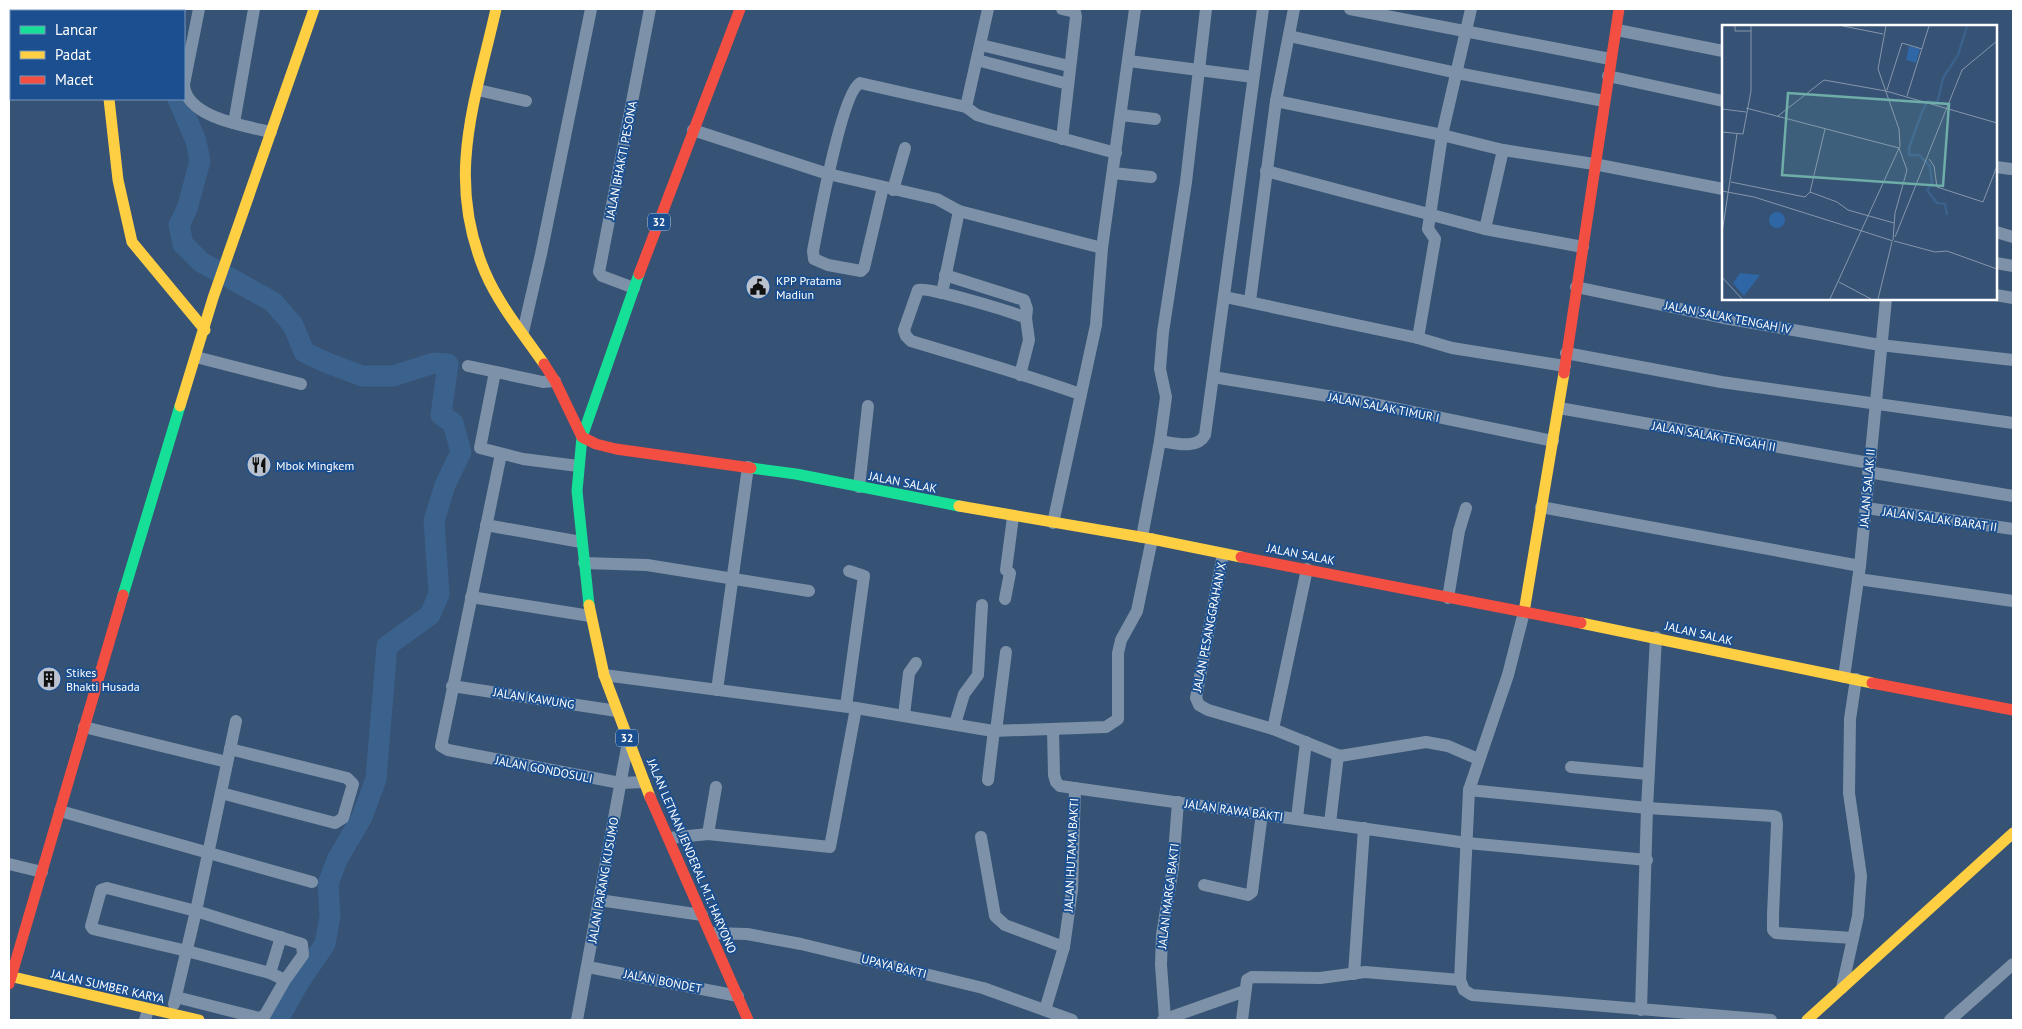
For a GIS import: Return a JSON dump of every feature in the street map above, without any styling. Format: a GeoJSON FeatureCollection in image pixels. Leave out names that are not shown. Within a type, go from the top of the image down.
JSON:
{"type":"FeatureCollection","features":[{"type":"Feature","properties":{"kind":"main road"},"geometry":{"type":"LineString","coordinates":[[10,979],[174,425],[218,284],[314,9]]}},
{"type":"Feature","properties":{"kind":"main road"},"geometry":{"type":"LineString","coordinates":[[496,9],[466,139],[464,168],[466,201],[474,238],[485,272],[499,298],[555,381],[582,437]]}},
{"type":"Feature","properties":{"kind":"main road","name":"32"},"geometry":{"type":"LineString","coordinates":[[582,437],[634,288],[740,9]]}},
{"type":"Feature","properties":{"kind":"main road"},"geometry":{"type":"LineString","coordinates":[[1524,612],[1559,408],[1594,164],[1619,9]]}},
{"type":"Feature","properties":{"kind":"main road"},"geometry":{"type":"LineString","coordinates":[[109,100],[118,180],[132,242],[205,330]]}},
{"type":"Feature","properties":{"kind":"main road","name":"JALAN LETNAN JENDERAL M.T. HARYONO"},"geometry":{"type":"LineString","coordinates":[[582,437],[577,491],[581,542],[590,616],[604,676],[644,782],[748,1020]]}},
{"type":"Feature","properties":{"kind":"main road","name":"JALAN SALAK"},"geometry":{"type":"LineString","coordinates":[[582,437],[596,444],[616,449],[748,467],[1014,517],[1147,538],[1656,637],[1765,662],[2013,710]]}},
{"type":"Feature","properties":{"kind":"main road"},"geometry":{"type":"LineString","coordinates":[[1806,1020],[2013,833]]}},
{"type":"Feature","properties":{"kind":"main road","name":"JALAN SUMBER KARYA"},"geometry":{"type":"LineString","coordinates":[[10,979],[147,1015],[172,1014],[199,1020]]}},
{"type":"Feature","properties":{"kind":"street"},"geometry":{"type":"LineString","coordinates":[[185,80],[199,9]]}},
{"type":"Feature","properties":{"kind":"street"},"geometry":{"type":"LineString","coordinates":[[234,123],[254,9]]}},
{"type":"Feature","properties":{"kind":"street"},"geometry":{"type":"LineString","coordinates":[[523,332],[541,254],[591,9]]}},
{"type":"Feature","properties":{"kind":"street","name":"JALAN BHAKTI PESONA"},"geometry":{"type":"LineString","coordinates":[[634,288],[602,276],[599,272],[650,9]]}},
{"type":"Feature","properties":{"kind":"street"},"geometry":{"type":"LineString","coordinates":[[966,107],[988,9]]}},
{"type":"Feature","properties":{"kind":"street"},"geometry":{"type":"LineString","coordinates":[[1062,9],[1075,12],[1076,17],[1062,139]]}},
{"type":"Feature","properties":{"kind":"street"},"geometry":{"type":"LineString","coordinates":[[1053,523],[1096,325],[1102,248],[1135,9]]}},
{"type":"Feature","properties":{"kind":"street"},"geometry":{"type":"LineString","coordinates":[[604,676],[851,707],[995,731],[1106,727],[1118,719],[1118,653],[1122,640],[1137,611],[1147,538],[1166,393],[1160,370],[1163,332],[1186,182],[1197,69],[1206,9]]}},
{"type":"Feature","properties":{"kind":"street"},"geometry":{"type":"LineString","coordinates":[[1160,442],[1193,444],[1203,439],[1225,297],[1263,9]]}},
{"type":"Feature","properties":{"kind":"street"},"geometry":{"type":"LineString","coordinates":[[1250,301],[1276,101],[1294,9]]}},
{"type":"Feature","properties":{"kind":"street"},"geometry":{"type":"LineString","coordinates":[[1350,9],[1466,33],[1610,59]]}},
{"type":"Feature","properties":{"kind":"street"},"geometry":{"type":"LineString","coordinates":[[1418,338],[1435,239],[1428,229],[1442,135],[1471,9]]}},
{"type":"Feature","properties":{"kind":"street"},"geometry":{"type":"LineString","coordinates":[[1616,30],[1722,51]]}},
{"type":"Feature","properties":{"kind":"street"},"geometry":{"type":"LineString","coordinates":[[1289,36],[1457,73],[1604,101]]}},
{"type":"Feature","properties":{"kind":"street"},"geometry":{"type":"LineString","coordinates":[[981,45],[1069,66]]}},
{"type":"Feature","properties":{"kind":"street"},"geometry":{"type":"LineString","coordinates":[[977,60],[1068,84]]}},
{"type":"Feature","properties":{"kind":"street"},"geometry":{"type":"LineString","coordinates":[[1129,61],[1253,77]]}},
{"type":"Feature","properties":{"kind":"street"},"geometry":{"type":"LineString","coordinates":[[1608,76],[1722,102]]}},
{"type":"Feature","properties":{"kind":"street"},"geometry":{"type":"LineString","coordinates":[[905,148],[888,188],[864,268],[857,272],[828,265],[812,256],[828,174],[844,115],[857,84],[864,82],[966,107],[977,115],[990,119],[1116,153]]}},
{"type":"Feature","properties":{"kind":"street"},"geometry":{"type":"LineString","coordinates":[[185,88],[191,104],[208,114],[234,123],[271,132]]}},
{"type":"Feature","properties":{"kind":"street"},"geometry":{"type":"LineString","coordinates":[[478,90],[526,101]]}},
{"type":"Feature","properties":{"kind":"street"},"geometry":{"type":"LineString","coordinates":[[1276,101],[1442,135],[1503,150],[1594,164],[1722,189]]}},
{"type":"Feature","properties":{"kind":"street"},"geometry":{"type":"LineString","coordinates":[[1121,115],[1155,119]]}},
{"type":"Feature","properties":{"kind":"street"},"geometry":{"type":"LineString","coordinates":[[693,130],[828,174],[943,201],[959,211],[1102,248]]}},
{"type":"Feature","properties":{"kind":"street"},"geometry":{"type":"LineString","coordinates":[[1485,229],[1503,150]]}},
{"type":"Feature","properties":{"kind":"street"},"geometry":{"type":"LineString","coordinates":[[1997,167],[2011,170]]}},
{"type":"Feature","properties":{"kind":"street"},"geometry":{"type":"LineString","coordinates":[[1266,171],[1430,216],[1485,229],[1583,247]]}},
{"type":"Feature","properties":{"kind":"street"},"geometry":{"type":"LineString","coordinates":[[1113,173],[1151,177]]}},
{"type":"Feature","properties":{"kind":"street"},"geometry":{"type":"LineString","coordinates":[[942,293],[959,211]]}},
{"type":"Feature","properties":{"kind":"street"},"geometry":{"type":"LineString","coordinates":[[1997,232],[2013,238]]}},
{"type":"Feature","properties":{"kind":"street"},"geometry":{"type":"LineString","coordinates":[[1997,263],[2013,266]]}},
{"type":"Feature","properties":{"kind":"street"},"geometry":{"type":"LineString","coordinates":[[945,276],[1024,300],[1027,309],[1026,318],[1029,340],[1020,375]]}},
{"type":"Feature","properties":{"kind":"street","name":"JALAN SALAK TENGAH IV"},"geometry":{"type":"LineString","coordinates":[[1576,287],[1724,318],[1880,345],[2013,360]]}},
{"type":"Feature","properties":{"kind":"street"},"geometry":{"type":"LineString","coordinates":[[1026,318],[921,288],[918,290],[904,330],[906,336],[911,341],[1080,394]]}},
{"type":"Feature","properties":{"kind":"street"},"geometry":{"type":"LineString","coordinates":[[1997,295],[2013,298]]}},
{"type":"Feature","properties":{"kind":"street"},"geometry":{"type":"LineString","coordinates":[[1225,297],[1418,338],[1452,348],[1565,360],[2013,423]]}},
{"type":"Feature","properties":{"kind":"street","name":"JALAN SALAK II"},"geometry":{"type":"LineString","coordinates":[[1842,988],[1858,916],[1861,876],[1849,793],[1850,678],[1874,403],[1886,300]]}},
{"type":"Feature","properties":{"kind":"street"},"geometry":{"type":"LineString","coordinates":[[196,357],[301,384]]}},
{"type":"Feature","properties":{"kind":"street"},"geometry":{"type":"LineString","coordinates":[[468,366],[543,382],[555,381]]}},
{"type":"Feature","properties":{"kind":"street"},"geometry":{"type":"LineString","coordinates":[[495,372],[479,446],[483,450],[539,462],[578,466]]}},
{"type":"Feature","properties":{"kind":"street","name":"JALAN SALAK TIMUR I"},"geometry":{"type":"LineString","coordinates":[[1213,377],[1370,404],[1553,440]]}},
{"type":"Feature","properties":{"kind":"street"},"geometry":{"type":"LineString","coordinates":[[859,487],[868,406]]}},
{"type":"Feature","properties":{"kind":"street","name":"JALAN SALAK TENGAH II"},"geometry":{"type":"LineString","coordinates":[[1559,408],[2013,496]]}},
{"type":"Feature","properties":{"kind":"street"},"geometry":{"type":"LineString","coordinates":[[452,686],[501,454]]}},
{"type":"Feature","properties":{"kind":"street"},"geometry":{"type":"LineString","coordinates":[[717,690],[748,467]]}},
{"type":"Feature","properties":{"kind":"street"},"geometry":{"type":"LineString","coordinates":[[1541,507],[1859,573],[2013,601]]}},
{"type":"Feature","properties":{"kind":"street"},"geometry":{"type":"LineString","coordinates":[[1448,598],[1459,531],[1466,508]]}},
{"type":"Feature","properties":{"kind":"street","name":"JALAN SALAK BARAT II"},"geometry":{"type":"LineString","coordinates":[[1866,508],[2013,529]]}},
{"type":"Feature","properties":{"kind":"street"},"geometry":{"type":"LineString","coordinates":[[1005,599],[1010,573],[1006,570],[1014,517]]}},
{"type":"Feature","properties":{"kind":"street"},"geometry":{"type":"LineString","coordinates":[[486,525],[581,542]]}},
{"type":"Feature","properties":{"kind":"street","name":"JALAN PESANGGRAHAN X"},"geometry":{"type":"LineString","coordinates":[[1223,554],[1196,700],[1199,705],[1208,710],[1273,728],[1338,756],[1348,756],[1426,742],[1448,746],[1478,759]]}},
{"type":"Feature","properties":{"kind":"street"},"geometry":{"type":"LineString","coordinates":[[584,562],[646,565],[809,591]]}},
{"type":"Feature","properties":{"kind":"street"},"geometry":{"type":"LineString","coordinates":[[1273,728],[1307,569]]}},
{"type":"Feature","properties":{"kind":"street"},"geometry":{"type":"LineString","coordinates":[[669,838],[708,834],[830,847],[851,707],[864,576],[849,571]]}},
{"type":"Feature","properties":{"kind":"street"},"geometry":{"type":"LineString","coordinates":[[471,598],[590,616]]}},
{"type":"Feature","properties":{"kind":"street"},"geometry":{"type":"LineString","coordinates":[[955,724],[964,694],[978,675],[982,605]]}},
{"type":"Feature","properties":{"kind":"street"},"geometry":{"type":"LineString","coordinates":[[1524,612],[1508,676],[1478,759],[1469,790],[1460,980],[1464,990],[1472,995],[1771,1020]]}},
{"type":"Feature","properties":{"kind":"street"},"geometry":{"type":"LineString","coordinates":[[1642,1010],[1648,774],[1656,637]]}},
{"type":"Feature","properties":{"kind":"street"},"geometry":{"type":"LineString","coordinates":[[988,780],[1006,652]]}},
{"type":"Feature","properties":{"kind":"street"},"geometry":{"type":"LineString","coordinates":[[904,715],[909,673],[916,663]]}},
{"type":"Feature","properties":{"kind":"street","name":"JALAN KAWUNG"},"geometry":{"type":"LineString","coordinates":[[452,686],[617,711]]}},
{"type":"Feature","properties":{"kind":"street","name":"JALAN GONDOSULI"},"geometry":{"type":"LineString","coordinates":[[452,686],[440,742],[444,749],[620,783],[644,782]]}},
{"type":"Feature","properties":{"kind":"street"},"geometry":{"type":"LineString","coordinates":[[172,1014],[209,852],[236,721]]}},
{"type":"Feature","properties":{"kind":"street"},"geometry":{"type":"LineString","coordinates":[[84,727],[227,762]]}},
{"type":"Feature","properties":{"kind":"street","name":"JALAN RAWA BAKTI"},"geometry":{"type":"LineString","coordinates":[[1053,729],[1056,782],[1060,786],[1467,843],[1647,860]]}},
{"type":"Feature","properties":{"kind":"street","name":"JALAN PARANG KUSUMO"},"geometry":{"type":"LineString","coordinates":[[578,1020],[628,740]]}},
{"type":"Feature","properties":{"kind":"street"},"geometry":{"type":"LineString","coordinates":[[1297,818],[1306,742]]}},
{"type":"Feature","properties":{"kind":"street"},"geometry":{"type":"LineString","coordinates":[[221,793],[335,823],[343,818],[353,784],[347,778],[230,749]]}},
{"type":"Feature","properties":{"kind":"street"},"geometry":{"type":"LineString","coordinates":[[1330,823],[1338,756]]}},
{"type":"Feature","properties":{"kind":"street"},"geometry":{"type":"LineString","coordinates":[[1571,767],[1648,774]]}},
{"type":"Feature","properties":{"kind":"street"},"geometry":{"type":"LineString","coordinates":[[708,834],[716,787]]}},
{"type":"Feature","properties":{"kind":"street","name":"JALAN HUTAMA BAKTI"},"geometry":{"type":"LineString","coordinates":[[1045,1010],[1064,947],[1072,890],[1075,788]]}},
{"type":"Feature","properties":{"kind":"street"},"geometry":{"type":"LineString","coordinates":[[1469,790],[1647,808],[1776,818],[1773,930],[1776,933],[1853,938]]}},
{"type":"Feature","properties":{"kind":"street","name":"JALAN MARGA BAKTI"},"geometry":{"type":"LineString","coordinates":[[1164,1020],[1161,964],[1162,935],[1173,867],[1178,802]]}},
{"type":"Feature","properties":{"kind":"street"},"geometry":{"type":"LineString","coordinates":[[60,811],[312,882]]}},
{"type":"Feature","properties":{"kind":"street"},"geometry":{"type":"LineString","coordinates":[[1204,885],[1248,895],[1252,892],[1262,813]]}},
{"type":"Feature","properties":{"kind":"street"},"geometry":{"type":"LineString","coordinates":[[1354,974],[1364,828]]}},
{"type":"Feature","properties":{"kind":"street"},"geometry":{"type":"LineString","coordinates":[[981,837],[995,916],[1005,925],[1064,947]]}},
{"type":"Feature","properties":{"kind":"street"},"geometry":{"type":"LineString","coordinates":[[9,864],[42,872]]}},
{"type":"Feature","properties":{"kind":"street"},"geometry":{"type":"LineString","coordinates":[[176,996],[259,1018],[265,1015],[285,980],[303,955],[304,946],[280,936],[196,911],[104,888],[101,890],[91,926],[93,929],[270,973],[285,980]]}},
{"type":"Feature","properties":{"kind":"street"},"geometry":{"type":"LineString","coordinates":[[600,900],[702,916]]}},
{"type":"Feature","properties":{"kind":"street","name":"UPAYA BAKTI"},"geometry":{"type":"LineString","coordinates":[[711,933],[747,934],[801,944],[983,988],[1072,1020]]}},
{"type":"Feature","properties":{"kind":"street"},"geometry":{"type":"LineString","coordinates":[[270,973],[280,936]]}},
{"type":"Feature","properties":{"kind":"street"},"geometry":{"type":"LineString","coordinates":[[1950,1020],[2013,964]]}},
{"type":"Feature","properties":{"kind":"street","name":"JALAN BONDET"},"geometry":{"type":"LineString","coordinates":[[588,967],[738,996]]}},
{"type":"Feature","properties":{"kind":"street"},"geometry":{"type":"LineString","coordinates":[[1242,1020],[1247,980],[1252,977],[1320,978],[1365,972],[1460,980]]}},
{"type":"Feature","properties":{"kind":"street"},"geometry":{"type":"LineString","coordinates":[[1164,1020],[1245,992]]}},
{"type":"Feature","properties":{"kind":"waterway"},"geometry":{"type":"LineString","coordinates":[[178,100],[196,141],[200,161],[187,209],[179,225],[183,244],[201,262],[273,302],[293,325],[304,352],[325,362],[362,376],[393,376],[434,363],[448,364],[441,415],[453,423],[461,452],[445,485],[434,521],[439,594],[430,615],[387,646],[376,779],[362,817],[337,860],[328,884],[330,916],[325,944],[299,982],[278,1020]]}},
{"type":"Feature","properties":{"kind":"traffic: fast"},"geometry":{"type":"LineString","coordinates":[[589,605],[577,491],[582,437],[639,274]]}},
{"type":"Feature","properties":{"kind":"traffic: fast"},"geometry":{"type":"LineString","coordinates":[[123,595],[180,406]]}},
{"type":"Feature","properties":{"kind":"traffic: fast"},"geometry":{"type":"LineString","coordinates":[[751,468],[796,474],[959,506]]}},
{"type":"Feature","properties":{"kind":"traffic: slow"},"geometry":{"type":"LineString","coordinates":[[180,406],[213,298],[314,9]]}},
{"type":"Feature","properties":{"kind":"traffic: slow"},"geometry":{"type":"LineString","coordinates":[[496,9],[473,108],[468,140],[465,172],[467,204],[473,238],[485,272],[512,320],[544,364]]}},
{"type":"Feature","properties":{"kind":"traffic: slow"},"geometry":{"type":"LineString","coordinates":[[109,100],[118,180],[132,242],[205,330]]}},
{"type":"Feature","properties":{"kind":"traffic: slow"},"geometry":{"type":"LineString","coordinates":[[1524,612],[1564,373]]}},
{"type":"Feature","properties":{"kind":"traffic: slow"},"geometry":{"type":"LineString","coordinates":[[959,506],[1152,539],[1241,557]]}},
{"type":"Feature","properties":{"kind":"traffic: slow"},"geometry":{"type":"LineString","coordinates":[[589,605],[604,675],[650,797]]}},
{"type":"Feature","properties":{"kind":"traffic: slow"},"geometry":{"type":"LineString","coordinates":[[1581,623],[1872,683]]}},
{"type":"Feature","properties":{"kind":"traffic: slow"},"geometry":{"type":"LineString","coordinates":[[1807,1020],[2013,833]]}},
{"type":"Feature","properties":{"kind":"traffic: slow"},"geometry":{"type":"LineString","coordinates":[[9,976],[199,1020]]}},
{"type":"Feature","properties":{"kind":"traffic: jam"},"geometry":{"type":"LineString","coordinates":[[639,274],[740,9]]}},
{"type":"Feature","properties":{"kind":"traffic: jam"},"geometry":{"type":"LineString","coordinates":[[1564,373],[1619,9]]}},
{"type":"Feature","properties":{"kind":"traffic: jam"},"geometry":{"type":"LineString","coordinates":[[544,364],[555,381],[582,437],[596,444],[616,449],[751,468]]}},
{"type":"Feature","properties":{"kind":"traffic: jam"},"geometry":{"type":"LineString","coordinates":[[1241,557],[1581,623]]}},
{"type":"Feature","properties":{"kind":"traffic: jam"},"geometry":{"type":"LineString","coordinates":[[9,984],[123,595]]}},
{"type":"Feature","properties":{"kind":"traffic: jam"},"geometry":{"type":"LineString","coordinates":[[1872,683],[2013,710]]}},
{"type":"Feature","properties":{"kind":"traffic: jam"},"geometry":{"type":"LineString","coordinates":[[650,797],[748,1020]]}},
{"type":"Feature","properties":{"kind":"place","name":"KPP Pratama Madiun"},"geometry":{"type":"Point","coordinates":[758,287]}},
{"type":"Feature","properties":{"kind":"place","name":"Mbok Mingkem"},"geometry":{"type":"Point","coordinates":[259,465]}},
{"type":"Feature","properties":{"kind":"place","name":"Stikes Bhakti Husada"},"geometry":{"type":"Point","coordinates":[49,679]}}]}
